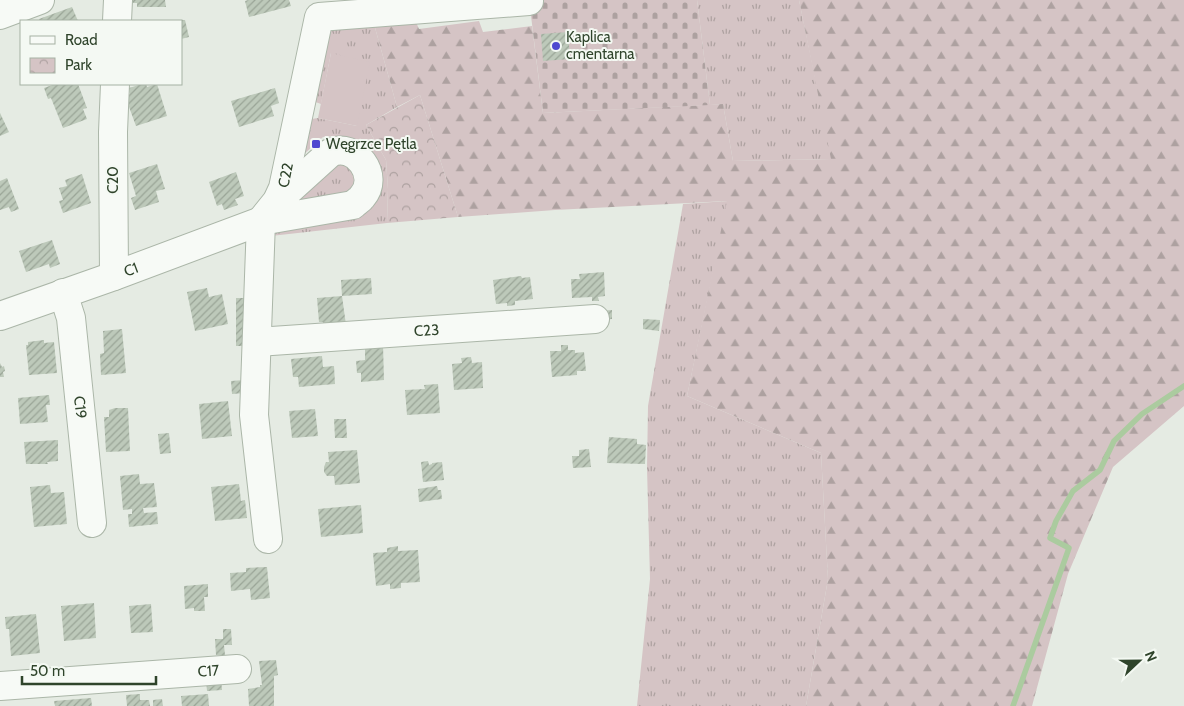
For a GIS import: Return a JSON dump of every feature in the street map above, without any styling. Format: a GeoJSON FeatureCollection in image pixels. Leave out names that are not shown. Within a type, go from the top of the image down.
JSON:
{"type":"FeatureCollection","features":[{"type":"Feature","properties":{"kind":"street"},"geometry":{"type":"LineString","coordinates":[[0,15],[40,0]]}},
{"type":"Feature","properties":{"kind":"street"},"geometry":{"type":"LineString","coordinates":[[117,20],[118,0]]}},
{"type":"Feature","properties":{"kind":"street","name":"C22"},"geometry":{"type":"LineString","coordinates":[[268,539],[254,415],[257,342],[269,211],[283,188],[318,9],[529,1]]}},
{"type":"Feature","properties":{"kind":"street","name":"C20"},"geometry":{"type":"LineString","coordinates":[[114,276],[113,132],[115,85]]}},
{"type":"Feature","properties":{"kind":"street","name":"C1"},"geometry":{"type":"LineString","coordinates":[[0,316],[114,276],[269,211]]}},
{"type":"Feature","properties":{"kind":"street","name":"C19"},"geometry":{"type":"LineString","coordinates":[[63,293],[71,318],[92,523]]}},
{"type":"Feature","properties":{"kind":"street","name":"C23"},"geometry":{"type":"LineString","coordinates":[[257,342],[595,319]]}},
{"type":"Feature","properties":{"kind":"street","name":"C17"},"geometry":{"type":"LineString","coordinates":[[0,686],[238,669]]}},
{"type":"Feature","properties":{"kind":"green space"},"geometry":{"type":"Polygon","coordinates":[[[529,0],[697,0],[710,105],[543,113],[529,0]]]}},
{"type":"Feature","properties":{"kind":"green space"},"geometry":{"type":"Polygon","coordinates":[[[697,0],[799,0],[832,159],[733,161],[723,104],[710,105],[697,0]]]}},
{"type":"Feature","properties":{"kind":"green space"},"geometry":{"type":"Polygon","coordinates":[[[799,0],[1184,0],[1184,406],[1113,467],[1068,574],[1032,706],[806,706],[828,579],[821,453],[687,396],[727,201],[458,217],[420,95],[397,107],[374,24],[415,20],[419,29],[479,21],[483,32],[532,26],[543,113],[723,104],[733,161],[831,159],[799,0]]]}},
{"type":"Feature","properties":{"kind":"green space"},"geometry":{"type":"Polygon","coordinates":[[[374,24],[397,107],[366,125],[386,160],[388,189],[387,223],[271,236],[273,227],[375,201],[379,195],[382,181],[379,163],[362,142],[340,136],[323,137],[293,164],[305,120],[318,118],[357,126],[331,53],[321,104],[307,99],[324,25],[374,24]]]}},
{"type":"Feature","properties":{"kind":"green space"},"geometry":{"type":"Polygon","coordinates":[[[331,53],[370,62],[357,126],[318,118],[331,53]]]}},
{"type":"Feature","properties":{"kind":"green space"},"geometry":{"type":"Polygon","coordinates":[[[420,95],[458,217],[387,223],[388,189],[386,160],[366,125],[420,95]]]}},
{"type":"Feature","properties":{"kind":"green space"},"geometry":{"type":"Polygon","coordinates":[[[344,160],[362,179],[344,196],[291,202],[333,165],[344,160]]]}},
{"type":"Feature","properties":{"kind":"green space"},"geometry":{"type":"Polygon","coordinates":[[[728,201],[687,396],[821,453],[828,579],[806,706],[637,706],[650,579],[647,468],[648,406],[683,204],[728,201]]]}},
{"type":"Feature","properties":{"kind":"building"},"geometry":{"type":"Polygon","coordinates":[[[132,0],[165,0],[166,7],[137,7],[137,3],[133,3],[132,0]]]}},
{"type":"Feature","properties":{"kind":"building"},"geometry":{"type":"Polygon","coordinates":[[[289,0],[291,6],[249,17],[245,1],[289,0]]]}},
{"type":"Feature","properties":{"kind":"building"},"geometry":{"type":"Polygon","coordinates":[[[72,7],[78,20],[40,20],[72,7]]]}},
{"type":"Feature","properties":{"kind":"building"},"geometry":{"type":"Polygon","coordinates":[[[182,20],[185,20],[189,37],[182,39],[182,20]]]}},
{"type":"Feature","properties":{"kind":"building","name":"Kaplica cmentarna"},"geometry":{"type":"Polygon","coordinates":[[[568,32],[570,59],[543,61],[541,34],[568,32]]]}},
{"type":"Feature","properties":{"kind":"building"},"geometry":{"type":"Polygon","coordinates":[[[52,85],[78,85],[87,108],[83,109],[87,119],[63,128],[51,98],[48,99],[44,88],[52,85]]]}},
{"type":"Feature","properties":{"kind":"building"},"geometry":{"type":"Polygon","coordinates":[[[139,85],[146,85],[147,87],[157,85],[167,116],[136,126],[125,96],[130,94],[129,88],[139,85]]]}},
{"type":"Feature","properties":{"kind":"building"},"geometry":{"type":"Polygon","coordinates":[[[275,88],[279,103],[271,106],[274,116],[239,127],[231,101],[275,88]]]}},
{"type":"Feature","properties":{"kind":"building"},"geometry":{"type":"Polygon","coordinates":[[[0,113],[9,132],[0,136],[0,113]]]}},
{"type":"Feature","properties":{"kind":"building"},"geometry":{"type":"Polygon","coordinates":[[[157,164],[165,189],[156,191],[159,202],[135,210],[131,198],[136,196],[129,173],[157,164]]]}},
{"type":"Feature","properties":{"kind":"building"},"geometry":{"type":"Polygon","coordinates":[[[236,172],[244,196],[235,199],[238,205],[224,210],[222,204],[217,206],[209,182],[236,172]]]}},
{"type":"Feature","properties":{"kind":"building"},"geometry":{"type":"Polygon","coordinates":[[[82,174],[91,203],[63,213],[59,201],[63,200],[59,188],[67,186],[65,180],[82,174]]]}},
{"type":"Feature","properties":{"kind":"building"},"geometry":{"type":"Polygon","coordinates":[[[7,178],[19,209],[11,212],[9,207],[0,210],[0,181],[7,178]]]}},
{"type":"Feature","properties":{"kind":"building"},"geometry":{"type":"Polygon","coordinates":[[[52,240],[60,264],[50,268],[49,264],[26,272],[19,251],[52,240]]]}},
{"type":"Feature","properties":{"kind":"building"},"geometry":{"type":"Polygon","coordinates":[[[604,272],[605,296],[598,297],[599,301],[592,301],[592,297],[572,298],[571,279],[580,279],[579,274],[604,272]]]}},
{"type":"Feature","properties":{"kind":"building"},"geometry":{"type":"Polygon","coordinates":[[[521,276],[522,278],[530,277],[533,299],[515,301],[515,305],[507,306],[507,303],[496,304],[493,280],[521,276]]]}},
{"type":"Feature","properties":{"kind":"building"},"geometry":{"type":"Polygon","coordinates":[[[371,278],[372,294],[342,296],[341,280],[371,278]]]}},
{"type":"Feature","properties":{"kind":"building"},"geometry":{"type":"Polygon","coordinates":[[[207,288],[209,297],[222,294],[228,324],[195,331],[187,292],[207,288]]]}},
{"type":"Feature","properties":{"kind":"building"},"geometry":{"type":"Polygon","coordinates":[[[342,296],[346,325],[324,327],[323,322],[319,322],[317,298],[342,296]]]}},
{"type":"Feature","properties":{"kind":"building"},"geometry":{"type":"Polygon","coordinates":[[[236,298],[247,298],[247,346],[236,346],[236,298]]]}},
{"type":"Feature","properties":{"kind":"building"},"geometry":{"type":"Polygon","coordinates":[[[612,310],[612,319],[599,320],[598,311],[612,310]]]}},
{"type":"Feature","properties":{"kind":"building"},"geometry":{"type":"Polygon","coordinates":[[[643,319],[660,320],[659,331],[643,329],[643,319]]]}},
{"type":"Feature","properties":{"kind":"building"},"geometry":{"type":"Polygon","coordinates":[[[122,329],[126,373],[101,375],[100,354],[104,353],[103,331],[122,329]]]}},
{"type":"Feature","properties":{"kind":"building"},"geometry":{"type":"Polygon","coordinates":[[[44,340],[44,343],[54,342],[57,373],[29,375],[26,345],[28,345],[28,342],[44,340]]]}},
{"type":"Feature","properties":{"kind":"building"},"geometry":{"type":"Polygon","coordinates":[[[383,345],[384,380],[361,382],[361,373],[357,373],[356,361],[365,360],[365,346],[383,345]]]}},
{"type":"Feature","properties":{"kind":"building"},"geometry":{"type":"Polygon","coordinates":[[[561,345],[568,345],[568,350],[575,350],[575,353],[584,352],[586,371],[577,371],[577,375],[552,377],[550,351],[561,351],[561,345]]]}},
{"type":"Feature","properties":{"kind":"building"},"geometry":{"type":"Polygon","coordinates":[[[322,356],[323,367],[334,366],[335,384],[299,387],[298,377],[293,377],[291,359],[322,356]]]}},
{"type":"Feature","properties":{"kind":"building"},"geometry":{"type":"Polygon","coordinates":[[[471,357],[472,363],[482,362],[483,388],[454,390],[452,364],[462,363],[461,358],[471,357]]]}},
{"type":"Feature","properties":{"kind":"building"},"geometry":{"type":"Polygon","coordinates":[[[0,363],[2,367],[4,366],[4,377],[0,377],[0,363]]]}},
{"type":"Feature","properties":{"kind":"building"},"geometry":{"type":"Polygon","coordinates":[[[244,380],[245,393],[232,394],[231,381],[244,380]]]}},
{"type":"Feature","properties":{"kind":"building"},"geometry":{"type":"Polygon","coordinates":[[[438,384],[440,413],[407,415],[405,390],[425,389],[424,385],[438,384]]]}},
{"type":"Feature","properties":{"kind":"building"},"geometry":{"type":"Polygon","coordinates":[[[49,395],[50,405],[46,405],[48,422],[20,424],[18,398],[49,395]]]}},
{"type":"Feature","properties":{"kind":"building"},"geometry":{"type":"Polygon","coordinates":[[[228,401],[232,436],[202,439],[199,404],[228,401]]]}},
{"type":"Feature","properties":{"kind":"building"},"geometry":{"type":"Polygon","coordinates":[[[128,408],[130,451],[106,452],[104,417],[109,417],[109,410],[128,408]]]}},
{"type":"Feature","properties":{"kind":"building"},"geometry":{"type":"Polygon","coordinates":[[[315,409],[318,436],[292,438],[289,411],[315,409]]]}},
{"type":"Feature","properties":{"kind":"building"},"geometry":{"type":"Polygon","coordinates":[[[334,419],[346,419],[347,438],[335,438],[334,419]]]}},
{"type":"Feature","properties":{"kind":"building"},"geometry":{"type":"Polygon","coordinates":[[[169,433],[171,453],[160,454],[158,434],[169,433]]]}},
{"type":"Feature","properties":{"kind":"building"},"geometry":{"type":"Polygon","coordinates":[[[609,437],[637,439],[637,444],[646,445],[645,464],[607,463],[609,437]]]}},
{"type":"Feature","properties":{"kind":"building"},"geometry":{"type":"Polygon","coordinates":[[[58,440],[58,461],[47,462],[48,464],[26,464],[24,442],[58,440]]]}},
{"type":"Feature","properties":{"kind":"building"},"geometry":{"type":"Polygon","coordinates":[[[589,449],[591,467],[573,468],[572,456],[579,456],[579,450],[589,449]]]}},
{"type":"Feature","properties":{"kind":"building"},"geometry":{"type":"Polygon","coordinates":[[[357,450],[360,483],[335,485],[334,476],[327,476],[324,472],[326,462],[329,462],[328,452],[357,450]]]}},
{"type":"Feature","properties":{"kind":"building"},"geometry":{"type":"Polygon","coordinates":[[[428,461],[429,465],[442,462],[444,480],[423,482],[421,462],[428,461]]]}},
{"type":"Feature","properties":{"kind":"building"},"geometry":{"type":"Polygon","coordinates":[[[139,474],[140,484],[154,483],[157,507],[143,508],[144,513],[157,512],[158,524],[129,527],[128,514],[132,514],[132,509],[123,510],[120,476],[139,474]]]}},
{"type":"Feature","properties":{"kind":"building"},"geometry":{"type":"Polygon","coordinates":[[[239,484],[241,501],[245,500],[247,518],[215,521],[211,487],[239,484]]]}},
{"type":"Feature","properties":{"kind":"building"},"geometry":{"type":"Polygon","coordinates":[[[50,485],[51,493],[64,492],[67,524],[34,527],[30,487],[50,485]]]}},
{"type":"Feature","properties":{"kind":"building"},"geometry":{"type":"Polygon","coordinates":[[[437,486],[438,490],[441,490],[442,499],[419,502],[418,489],[437,486]]]}},
{"type":"Feature","properties":{"kind":"building"},"geometry":{"type":"Polygon","coordinates":[[[361,505],[363,533],[321,537],[318,509],[361,505]]]}},
{"type":"Feature","properties":{"kind":"building"},"geometry":{"type":"Polygon","coordinates":[[[398,546],[398,551],[418,550],[420,582],[401,583],[401,588],[390,589],[390,584],[376,586],[373,553],[387,552],[387,548],[398,546]]]}},
{"type":"Feature","properties":{"kind":"building"},"geometry":{"type":"Polygon","coordinates":[[[267,567],[270,598],[251,600],[250,589],[231,591],[230,573],[246,572],[246,568],[267,567]]]}},
{"type":"Feature","properties":{"kind":"building"},"geometry":{"type":"Polygon","coordinates":[[[208,584],[208,597],[204,597],[205,611],[194,611],[194,608],[185,609],[184,586],[208,584]]]}},
{"type":"Feature","properties":{"kind":"building"},"geometry":{"type":"Polygon","coordinates":[[[94,603],[96,638],[64,641],[61,606],[94,603]]]}},
{"type":"Feature","properties":{"kind":"building"},"geometry":{"type":"Polygon","coordinates":[[[151,604],[153,632],[131,633],[129,606],[151,604]]]}},
{"type":"Feature","properties":{"kind":"building"},"geometry":{"type":"Polygon","coordinates":[[[36,614],[40,653],[11,656],[9,629],[6,629],[5,617],[36,614]]]}},
{"type":"Feature","properties":{"kind":"building"},"geometry":{"type":"Polygon","coordinates":[[[223,629],[231,629],[232,645],[224,645],[225,655],[216,655],[215,639],[223,639],[223,629]]]}},
{"type":"Feature","properties":{"kind":"building"},"geometry":{"type":"Polygon","coordinates":[[[276,660],[278,675],[274,676],[274,706],[249,706],[248,689],[262,685],[259,661],[276,660]]]}},
{"type":"Feature","properties":{"kind":"building"},"geometry":{"type":"Polygon","coordinates":[[[221,679],[222,690],[207,691],[206,680],[221,679]]]}},
{"type":"Feature","properties":{"kind":"building"},"geometry":{"type":"Polygon","coordinates":[[[140,694],[140,700],[149,700],[150,706],[127,706],[126,695],[140,694]]]}},
{"type":"Feature","properties":{"kind":"building"},"geometry":{"type":"Polygon","coordinates":[[[208,694],[209,706],[182,706],[181,696],[208,694]]]}},
{"type":"Feature","properties":{"kind":"building"},"geometry":{"type":"Polygon","coordinates":[[[91,698],[92,706],[55,706],[54,701],[91,698]]]}},
{"type":"Feature","properties":{"kind":"building"},"geometry":{"type":"Polygon","coordinates":[[[162,699],[163,706],[153,706],[153,700],[162,699]]]}},
{"type":"Feature","properties":{"kind":"waterway"},"geometry":{"type":"LineString","coordinates":[[1013,706],[1069,548],[1050,538],[1056,521],[1073,491],[1100,470],[1114,441],[1142,414],[1184,386]]}},
{"type":"Feature","properties":{"kind":"place","name":"Kaplica cmentarna"},"geometry":{"type":"Point","coordinates":[556,46]}},
{"type":"Feature","properties":{"kind":"place","name":"Węgrzce Pętla"},"geometry":{"type":"Point","coordinates":[316,144]}}]}
